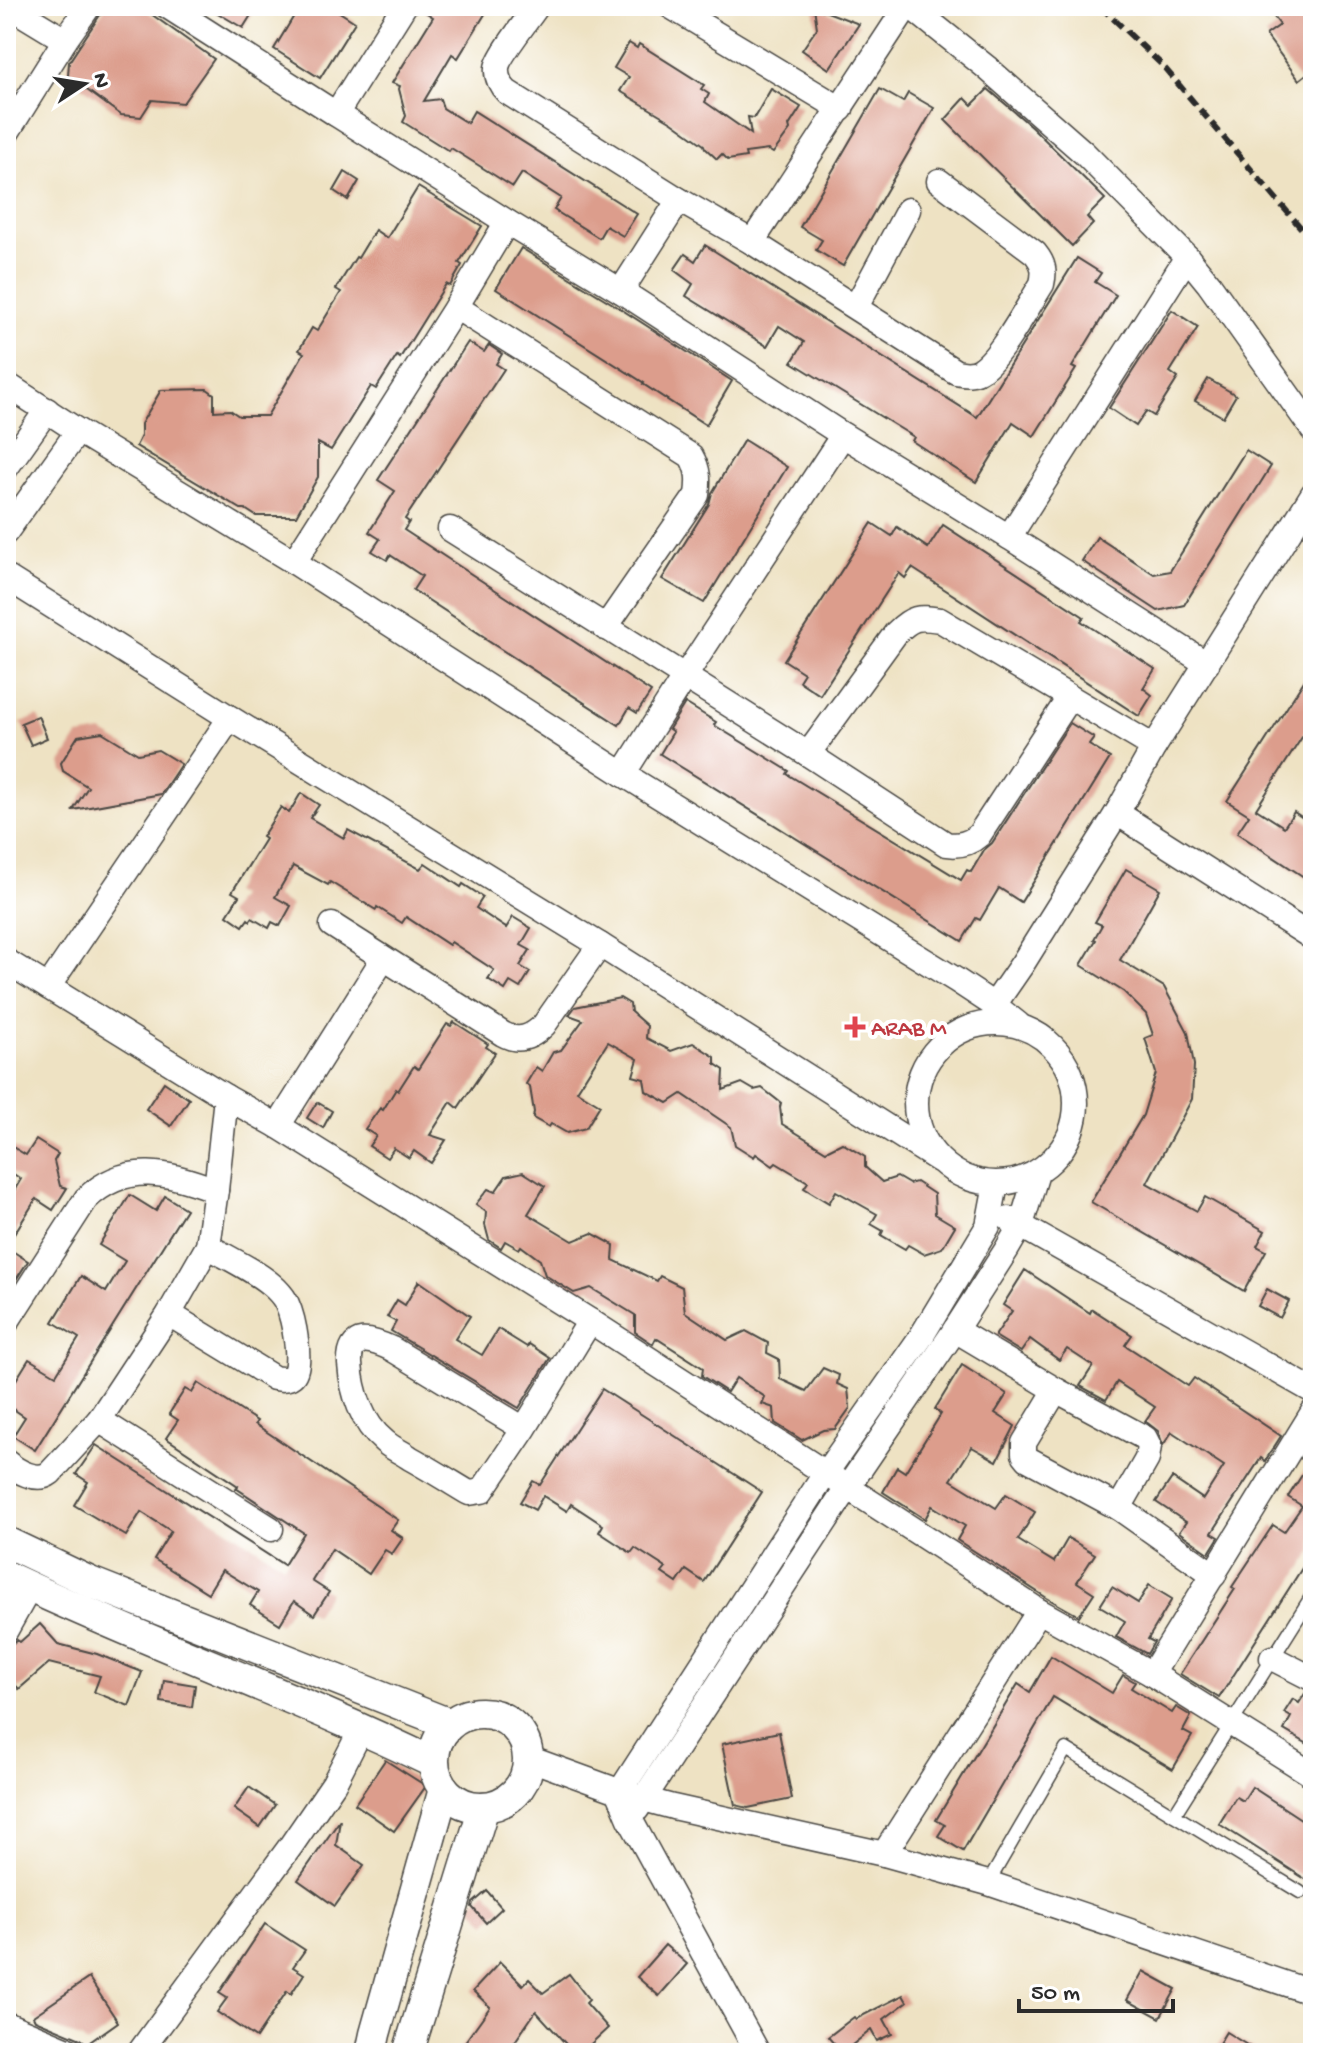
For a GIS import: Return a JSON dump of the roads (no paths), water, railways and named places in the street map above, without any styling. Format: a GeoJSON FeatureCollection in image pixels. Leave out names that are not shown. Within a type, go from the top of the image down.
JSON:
{"type":"FeatureCollection","features":[{"type":"Feature","properties":{"kind":"street"},"geometry":{"type":"LineString","coordinates":[[9,6],[65,40]]}},
{"type":"Feature","properties":{"kind":"street"},"geometry":{"type":"LineString","coordinates":[[6,134],[89,6]]}},
{"type":"Feature","properties":{"kind":"street"},"geometry":{"type":"LineString","coordinates":[[167,6],[1207,664]]}},
{"type":"Feature","properties":{"kind":"street"},"geometry":{"type":"LineString","coordinates":[[336,114],[404,6]]}},
{"type":"Feature","properties":{"kind":"street"},"geometry":{"type":"LineString","coordinates":[[537,6],[497,64],[501,86],[507,92],[956,372],[974,373],[996,355],[1042,284],[1045,272],[1035,253],[939,181]]}},
{"type":"Feature","properties":{"kind":"street"},"geometry":{"type":"LineString","coordinates":[[670,6],[841,109]]}},
{"type":"Feature","properties":{"kind":"street"},"geometry":{"type":"LineString","coordinates":[[752,242],[908,6],[986,67],[1084,153],[1187,257],[1313,430]]}},
{"type":"Feature","properties":{"kind":"street"},"geometry":{"type":"LineString","coordinates":[[621,291],[679,200]]}},
{"type":"Feature","properties":{"kind":"street"},"geometry":{"type":"LineString","coordinates":[[856,307],[908,210]]}},
{"type":"Feature","properties":{"kind":"street"},"geometry":{"type":"LineString","coordinates":[[294,562],[507,222]]}},
{"type":"Feature","properties":{"kind":"street"},"geometry":{"type":"LineString","coordinates":[[1009,537],[1187,257]]}},
{"type":"Feature","properties":{"kind":"street"},"geometry":{"type":"LineString","coordinates":[[456,307],[691,456],[697,466],[697,495],[605,628]]}},
{"type":"Feature","properties":{"kind":"street"},"geometry":{"type":"LineString","coordinates":[[6,384],[294,562],[623,774],[994,1005],[1018,1024],[1042,1036],[1061,1055],[1074,1079],[1077,1106],[1072,1133],[1058,1156],[1037,1173],[1012,1182],[980,1182],[958,1174],[600,945],[6,577]]}},
{"type":"Feature","properties":{"kind":"street"},"geometry":{"type":"LineString","coordinates":[[6,468],[47,410]]}},
{"type":"Feature","properties":{"kind":"street"},"geometry":{"type":"LineString","coordinates":[[6,532],[78,431]]}},
{"type":"Feature","properties":{"kind":"street"},"geometry":{"type":"LineString","coordinates":[[623,774],[843,435]]}},
{"type":"Feature","properties":{"kind":"street"},"geometry":{"type":"LineString","coordinates":[[994,1005],[1117,813],[1154,747],[1313,494]]}},
{"type":"Feature","properties":{"kind":"street"},"geometry":{"type":"LineString","coordinates":[[450,529],[946,844],[961,844],[979,835],[1069,698]]}},
{"type":"Feature","properties":{"kind":"street"},"geometry":{"type":"LineString","coordinates":[[808,754],[896,633],[919,617],[940,620],[1154,747]]}},
{"type":"Feature","properties":{"kind":"street"},"geometry":{"type":"LineString","coordinates":[[48,987],[230,718]]}},
{"type":"Feature","properties":{"kind":"street"},"geometry":{"type":"LineString","coordinates":[[1117,813],[1313,938]]}},
{"type":"Feature","properties":{"kind":"street"},"geometry":{"type":"LineString","coordinates":[[332,925],[503,1034],[518,1039],[535,1034],[544,1025],[600,945]]}},
{"type":"Feature","properties":{"kind":"street"},"geometry":{"type":"LineString","coordinates":[[278,1126],[383,959]]}},
{"type":"Feature","properties":{"kind":"street"},"geometry":{"type":"LineString","coordinates":[[6,961],[590,1321],[1039,1611],[1152,1674],[1313,1775]]}},
{"type":"Feature","properties":{"kind":"street"},"geometry":{"type":"LineString","coordinates":[[939,1160],[925,1140],[916,1115],[917,1088],[926,1063],[942,1042],[965,1028],[991,1022],[1018,1024]]}},
{"type":"Feature","properties":{"kind":"street"},"geometry":{"type":"LineString","coordinates":[[6,1462],[37,1478],[44,1477],[99,1420],[169,1314],[208,1246],[226,1097]]}},
{"type":"Feature","properties":{"kind":"street"},"geometry":{"type":"LineString","coordinates":[[6,1323],[86,1199],[98,1187],[117,1177],[151,1172],[216,1190]]}},
{"type":"Feature","properties":{"kind":"street"},"geometry":{"type":"LineString","coordinates":[[637,1809],[955,1330],[1021,1225],[1037,1173]]}},
{"type":"Feature","properties":{"kind":"street"},"geometry":{"type":"LineString","coordinates":[[619,1793],[825,1474],[921,1337],[988,1226],[996,1184]]}},
{"type":"Feature","properties":{"kind":"street"},"geometry":{"type":"LineString","coordinates":[[991,1211],[1021,1225],[1313,1391]]}},
{"type":"Feature","properties":{"kind":"street"},"geometry":{"type":"LineString","coordinates":[[169,1314],[274,1378],[289,1378],[295,1374],[298,1352],[287,1304],[265,1280],[208,1246]]}},
{"type":"Feature","properties":{"kind":"street"},"geometry":{"type":"LineString","coordinates":[[524,1429],[377,1342],[365,1340],[354,1344],[350,1350],[352,1388],[361,1411],[373,1429],[384,1442],[469,1493],[482,1491],[524,1429],[590,1321]]}},
{"type":"Feature","properties":{"kind":"street"},"geometry":{"type":"LineString","coordinates":[[955,1330],[1148,1441],[1147,1459],[1119,1508]]}},
{"type":"Feature","properties":{"kind":"street"},"geometry":{"type":"LineString","coordinates":[[1056,1390],[1024,1443],[1024,1454],[1028,1459],[1119,1508],[1214,1575]]}},
{"type":"Feature","properties":{"kind":"street"},"geometry":{"type":"LineString","coordinates":[[1152,1674],[1313,1412]]}},
{"type":"Feature","properties":{"kind":"street"},"geometry":{"type":"LineString","coordinates":[[99,1420],[271,1529]]}},
{"type":"Feature","properties":{"kind":"street"},"geometry":{"type":"LineString","coordinates":[[6,1542],[90,1582],[450,1724]]}},
{"type":"Feature","properties":{"kind":"street"},"geometry":{"type":"LineString","coordinates":[[6,1630],[18,1581],[139,1637],[362,1728],[439,1776],[455,1799],[469,1806],[499,1804],[521,1786],[528,1758],[520,1733],[500,1717],[474,1713],[450,1724],[441,1735],[435,1749],[439,1776],[371,2053]]}},
{"type":"Feature","properties":{"kind":"street"},"geometry":{"type":"LineString","coordinates":[[884,1854],[1039,1611]]}},
{"type":"Feature","properties":{"kind":"street"},"geometry":{"type":"LineString","coordinates":[[1272,1658],[1313,1679]]}},
{"type":"Feature","properties":{"kind":"street"},"geometry":{"type":"LineString","coordinates":[[139,2053],[334,1783],[362,1728]]}},
{"type":"Feature","properties":{"kind":"street"},"geometry":{"type":"LineString","coordinates":[[528,1758],[619,1793],[637,1809],[758,2053]]}},
{"type":"Feature","properties":{"kind":"street"},"geometry":{"type":"LineString","coordinates":[[408,2053],[484,1807]]}},
{"type":"Feature","properties":{"kind":"street"},"geometry":{"type":"LineString","coordinates":[[637,1809],[673,1807],[884,1854],[988,1883],[1313,1993]]}},
{"type":"Feature","properties":{"kind":"street"},"geometry":{"type":"LineString","coordinates":[[6,2024],[75,2053]]}},
{"type":"Feature","properties":{"kind":"lane"},"geometry":{"type":"LineString","coordinates":[[1174,1815],[1313,1594]]}},
{"type":"Feature","properties":{"kind":"lane"},"geometry":{"type":"LineString","coordinates":[[988,1883],[1066,1749],[1300,1892]]}},
{"type":"Feature","properties":{"kind":"railway"},"geometry":{"type":"LineString","coordinates":[[1100,6],[1162,65],[1313,242]]}},
{"type":"Feature","properties":{"kind":"place","name":"ARAB M"},"geometry":{"type":"Point","coordinates":[855,1027]}}]}
